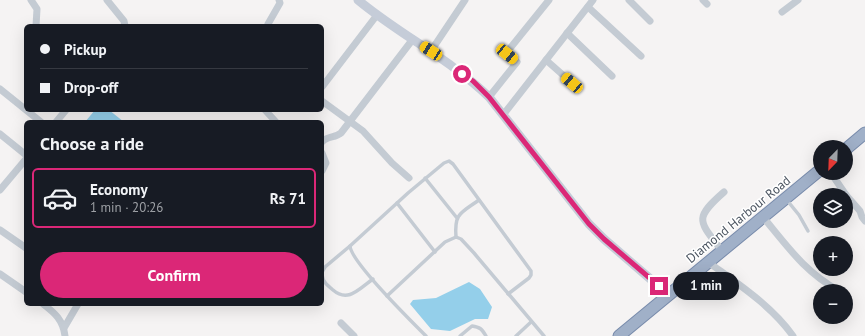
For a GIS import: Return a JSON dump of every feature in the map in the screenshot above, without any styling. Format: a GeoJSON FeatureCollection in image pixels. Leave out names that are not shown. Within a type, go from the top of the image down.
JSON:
{"type":"FeatureCollection","features":[{"type":"Feature","properties":{"kind":"highway"},"geometry":{"type":"LineString","coordinates":[[853,142],[865,133]]}},
{"type":"Feature","properties":{"kind":"highway","name":"Diamond Harbour Road"},"geometry":{"type":"LineString","coordinates":[[618,336],[813,176]]}},
{"type":"Feature","properties":{"kind":"main road"},"geometry":{"type":"LineString","coordinates":[[358,0],[377,15],[473,81],[489,97],[589,224],[604,239],[669,295]]}},
{"type":"Feature","properties":{"kind":"street"},"geometry":{"type":"LineString","coordinates":[[31,0],[37,9],[36,24]]}},
{"type":"Feature","properties":{"kind":"street"},"geometry":{"type":"LineString","coordinates":[[107,0],[124,21],[124,24]]}},
{"type":"Feature","properties":{"kind":"street"},"geometry":{"type":"LineString","coordinates":[[268,24],[279,7],[279,0]]}},
{"type":"Feature","properties":{"kind":"street"},"geometry":{"type":"LineString","coordinates":[[431,51],[465,0]]}},
{"type":"Feature","properties":{"kind":"street"},"geometry":{"type":"LineString","coordinates":[[489,97],[517,62],[507,54],[507,52],[549,0]]}},
{"type":"Feature","properties":{"kind":"street"},"geometry":{"type":"LineString","coordinates":[[503,115],[593,0]]}},
{"type":"Feature","properties":{"kind":"street"},"geometry":{"type":"LineString","coordinates":[[629,0],[650,21]]}},
{"type":"Feature","properties":{"kind":"street"},"geometry":{"type":"LineString","coordinates":[[782,12],[798,0]]}},
{"type":"Feature","properties":{"kind":"street"},"geometry":{"type":"LineString","coordinates":[[588,7],[641,56]]}},
{"type":"Feature","properties":{"kind":"street"},"geometry":{"type":"LineString","coordinates":[[324,84],[377,15]]}},
{"type":"Feature","properties":{"kind":"street"},"geometry":{"type":"LineString","coordinates":[[567,33],[612,76]]}},
{"type":"Feature","properties":{"kind":"street"},"geometry":{"type":"LineString","coordinates":[[324,140],[326,138],[338,135],[350,122],[413,39]]}},
{"type":"Feature","properties":{"kind":"street"},"geometry":{"type":"LineString","coordinates":[[546,60],[572,83]]}},
{"type":"Feature","properties":{"kind":"street"},"geometry":{"type":"LineString","coordinates":[[0,89],[24,109]]}},
{"type":"Feature","properties":{"kind":"street"},"geometry":{"type":"LineString","coordinates":[[324,102],[363,131],[392,163],[409,178]]}},
{"type":"Feature","properties":{"kind":"street"},"geometry":{"type":"LineString","coordinates":[[28,112],[38,120]]}},
{"type":"Feature","properties":{"kind":"street"},"geometry":{"type":"LineString","coordinates":[[58,120],[64,112]]}},
{"type":"Feature","properties":{"kind":"street"},"geometry":{"type":"LineString","coordinates":[[267,112],[274,120]]}},
{"type":"Feature","properties":{"kind":"street"},"geometry":{"type":"LineString","coordinates":[[0,134],[24,154]]}},
{"type":"Feature","properties":{"kind":"street"},"geometry":{"type":"LineString","coordinates":[[1,187],[24,161]]}},
{"type":"Feature","properties":{"kind":"street"},"geometry":{"type":"LineString","coordinates":[[722,251],[703,226],[702,221],[704,213],[710,205],[724,192]]}},
{"type":"Feature","properties":{"kind":"street"},"geometry":{"type":"LineString","coordinates":[[853,203],[860,211],[861,216],[865,221]]}},
{"type":"Feature","properties":{"kind":"street"},"geometry":{"type":"LineString","coordinates":[[763,216],[800,262],[827,284]]}},
{"type":"Feature","properties":{"kind":"street"},"geometry":{"type":"LineString","coordinates":[[0,230],[24,247]]}},
{"type":"Feature","properties":{"kind":"street"},"geometry":{"type":"LineString","coordinates":[[708,262],[756,299],[786,327],[793,336]]}},
{"type":"Feature","properties":{"kind":"street"},"geometry":{"type":"LineString","coordinates":[[0,274],[24,291]]}},
{"type":"Feature","properties":{"kind":"street"},"geometry":{"type":"LineString","coordinates":[[46,306],[56,313],[64,328],[65,336]]}},
{"type":"Feature","properties":{"kind":"street"},"geometry":{"type":"LineString","coordinates":[[64,328],[77,306]]}},
{"type":"Feature","properties":{"kind":"street"},"geometry":{"type":"LineString","coordinates":[[341,323],[354,336]]}},
{"type":"Feature","properties":{"kind":"lane"},"geometry":{"type":"LineString","coordinates":[[324,269],[425,178],[444,163],[449,161],[453,164],[531,271],[529,278],[508,294]]}},
{"type":"Feature","properties":{"kind":"lane"},"geometry":{"type":"LineString","coordinates":[[425,178],[457,218]]}},
{"type":"Feature","properties":{"kind":"lane"},"geometry":{"type":"LineString","coordinates":[[786,198],[799,215],[808,231]]}},
{"type":"Feature","properties":{"kind":"lane"},"geometry":{"type":"LineString","coordinates":[[456,237],[455,224],[457,218],[479,200]]}},
{"type":"Feature","properties":{"kind":"lane"},"geometry":{"type":"LineString","coordinates":[[397,203],[435,252]]}},
{"type":"Feature","properties":{"kind":"lane"},"geometry":{"type":"LineString","coordinates":[[387,296],[445,242],[456,237],[461,239],[474,252],[544,336]]}},
{"type":"Feature","properties":{"kind":"lane"},"geometry":{"type":"LineString","coordinates":[[350,246],[352,253],[387,296],[426,336]]}},
{"type":"Feature","properties":{"kind":"lane"},"geometry":{"type":"LineString","coordinates":[[324,282],[339,295],[346,296],[352,294],[373,279]]}},
{"type":"Feature","properties":{"kind":"lane"},"geometry":{"type":"LineString","coordinates":[[516,336],[531,322]]}},
{"type":"Feature","properties":{"kind":"lane"},"geometry":{"type":"LineString","coordinates":[[460,336],[472,326],[478,326],[482,329],[486,336]]}},
{"type":"Feature","properties":{"kind":"water"},"geometry":{"type":"Polygon","coordinates":[[[93,112],[112,112],[122,120],[87,120],[93,112]]]}},
{"type":"Feature","properties":{"kind":"water"},"geometry":{"type":"Polygon","coordinates":[[[469,282],[480,289],[492,307],[488,319],[475,319],[450,331],[431,329],[410,304],[413,300],[436,298],[469,282]]]}},
{"type":"Feature","properties":{"kind":"route"},"geometry":{"type":"LineString","coordinates":[[462,74],[473,81],[489,97],[589,224],[604,239],[659,286]]}}]}
